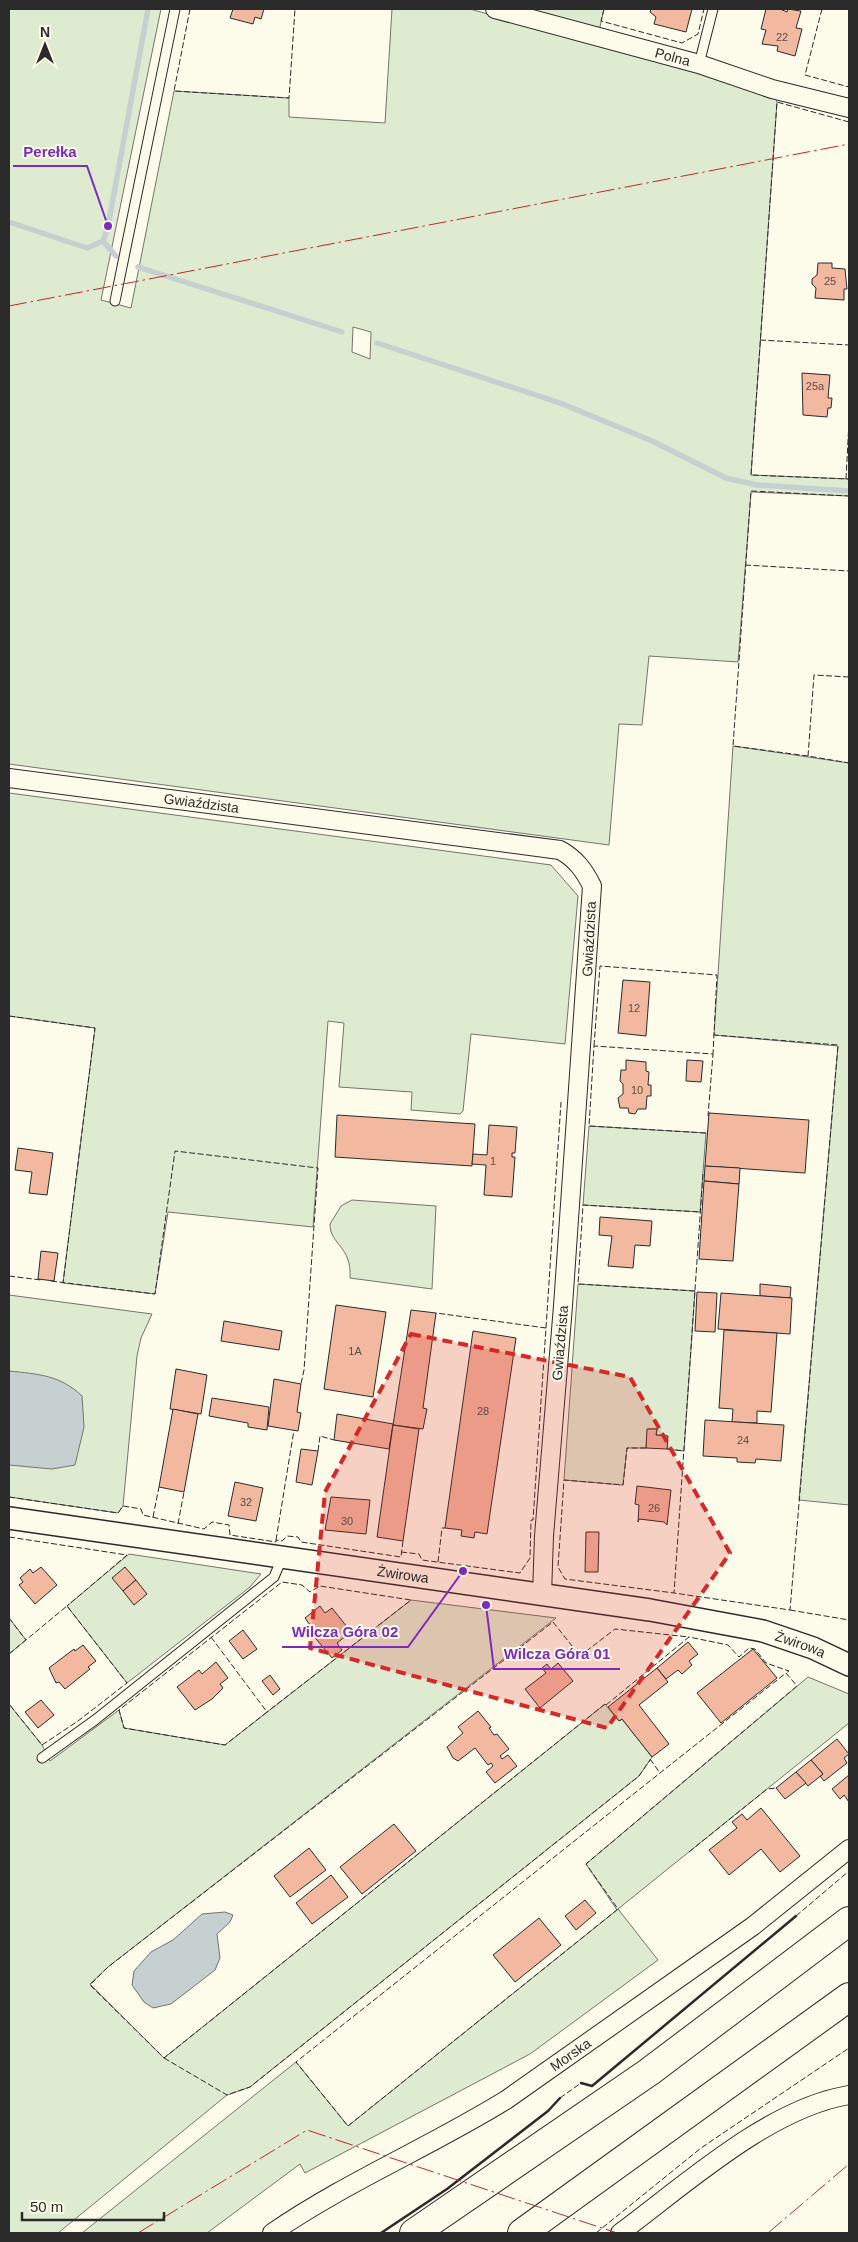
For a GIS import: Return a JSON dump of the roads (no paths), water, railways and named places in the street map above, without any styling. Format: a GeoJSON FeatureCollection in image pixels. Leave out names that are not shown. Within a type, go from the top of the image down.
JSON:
{"type":"FeatureCollection","features":[{"type":"Feature","properties":{"kind":"highway"},"geometry":{"type":"LineString","coordinates":[[414,2233],[648,2072],[849,1921]]}},
{"type":"Feature","properties":{"kind":"highway"},"geometry":{"type":"LineString","coordinates":[[522,2233],[849,1997]]}},
{"type":"Feature","properties":{"kind":"street","name":"Polna"},"geometry":{"type":"LineString","coordinates":[[494,9],[699,64],[772,89],[849,108]]}},
{"type":"Feature","properties":{"kind":"street","name":"Gwiaździsta"},"geometry":{"type":"LineString","coordinates":[[9,778],[560,850],[572,856],[584,870],[592,886],[563,1306],[544,1536],[542,1595]]}},
{"type":"Feature","properties":{"kind":"street","name":"Żwirowa"},"geometry":{"type":"LineString","coordinates":[[9,1518],[542,1595],[750,1628],[790,1640],[849,1665]]}},
{"type":"Feature","properties":{"kind":"street","name":"Morska"},"geometry":{"type":"LineString","coordinates":[[272,2233],[327,2199],[466,2124],[506,2100],[753,1926],[849,1849]]}},
{"type":"Feature","properties":{"kind":"street"},"geometry":{"type":"LineString","coordinates":[[620,2233],[739,2145],[769,2126],[808,2107],[849,2095]]}},
{"type":"Feature","properties":{"kind":"lane"},"geometry":{"type":"LineString","coordinates":[[115,301],[175,9]]}},
{"type":"Feature","properties":{"kind":"lane"},"geometry":{"type":"LineString","coordinates":[[699,64],[713,9]]}},
{"type":"Feature","properties":{"kind":"lane"},"geometry":{"type":"LineString","coordinates":[[42,1758],[95,1720],[274,1577],[282,1558]]}},
{"type":"Feature","properties":{"kind":"waterway"},"geometry":{"type":"LineString","coordinates":[[9,222],[87,248],[103,241],[108,226],[148,9]]}},
{"type":"Feature","properties":{"kind":"waterway"},"geometry":{"type":"LineString","coordinates":[[103,241],[116,256]]}},
{"type":"Feature","properties":{"kind":"waterway"},"geometry":{"type":"LineString","coordinates":[[138,267],[342,332]]}},
{"type":"Feature","properties":{"kind":"waterway"},"geometry":{"type":"LineString","coordinates":[[377,343],[560,403],[650,440],[726,478],[757,485],[849,491]]}},
{"type":"Feature","properties":{"kind":"place","name":"Perełka"},"geometry":{"type":"Point","coordinates":[108,226]}},
{"type":"Feature","properties":{"kind":"place","name":"Wilcza Góra 02"},"geometry":{"type":"Point","coordinates":[463,1571]}},
{"type":"Feature","properties":{"kind":"place","name":"Wilcza Góra 01"},"geometry":{"type":"Point","coordinates":[486,1605]}}]}
